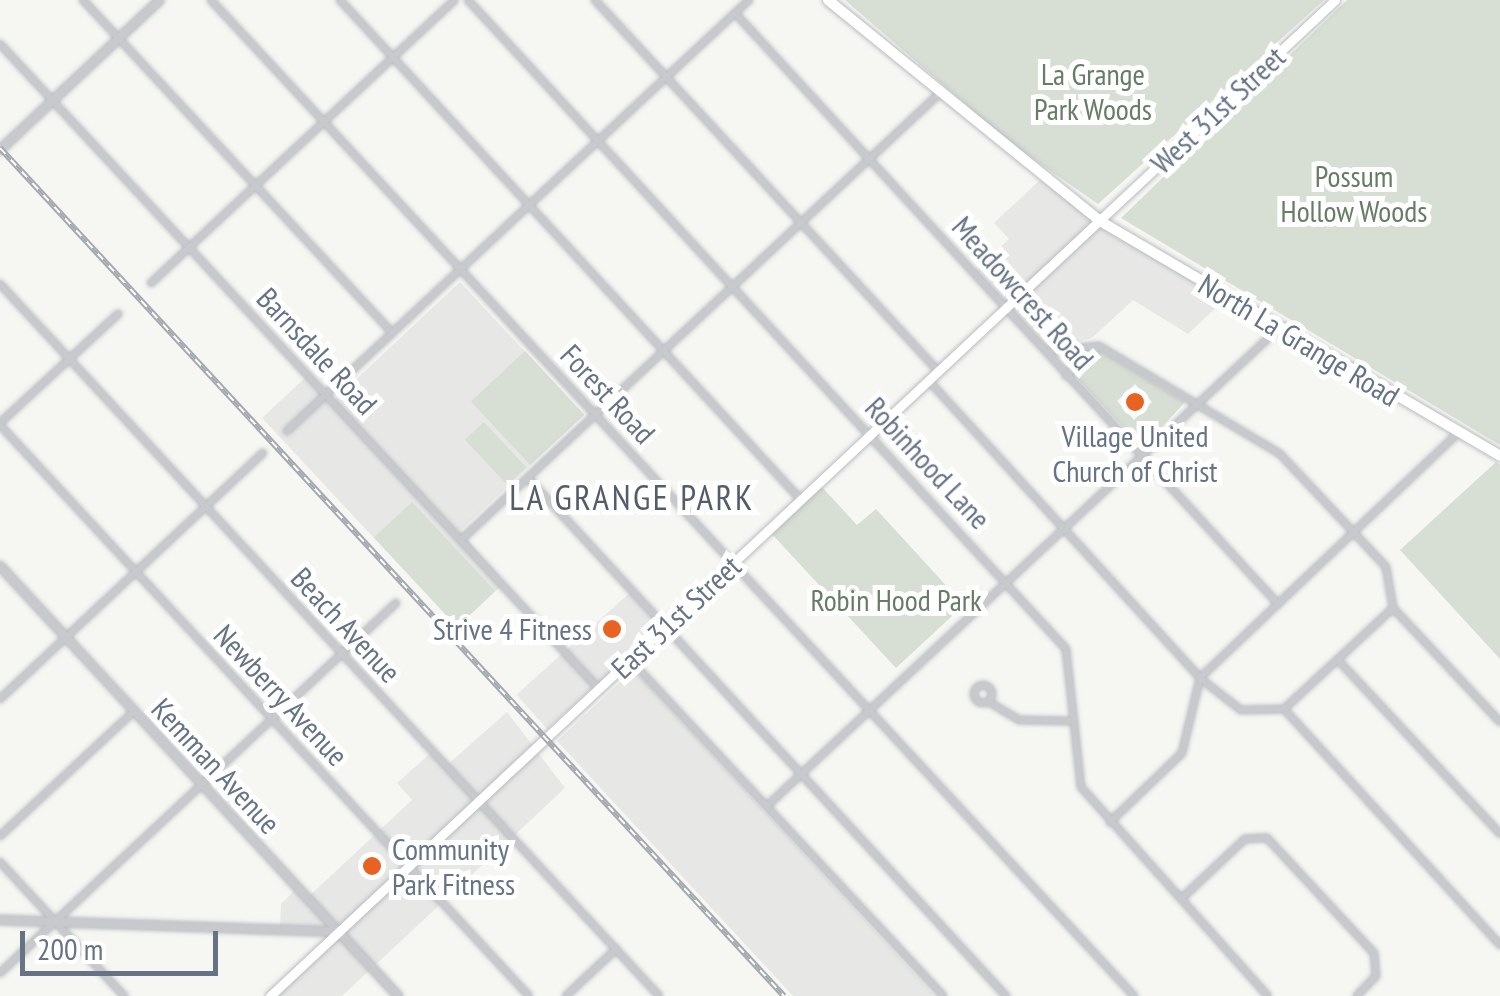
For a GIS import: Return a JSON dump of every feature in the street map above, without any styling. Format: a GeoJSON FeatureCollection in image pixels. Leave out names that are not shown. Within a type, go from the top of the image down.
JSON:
{"type":"FeatureCollection","features":[{"type":"Feature","properties":{"kind":"main road"},"geometry":{"type":"LineString","coordinates":[[828,0],[940,94]]}},
{"type":"Feature","properties":{"kind":"main road","name":"West 31st Street"},"geometry":{"type":"LineString","coordinates":[[1100,221],[1336,0]]}},
{"type":"Feature","properties":{"kind":"main road","name":"North La Grange Road"},"geometry":{"type":"LineString","coordinates":[[940,94],[1100,221],[1500,456]]}},
{"type":"Feature","properties":{"kind":"main road","name":"East 31st Street"},"geometry":{"type":"LineString","coordinates":[[270,996],[1100,221]]}},
{"type":"Feature","properties":{"kind":"street"},"geometry":{"type":"LineString","coordinates":[[84,0],[392,333]]}},
{"type":"Feature","properties":{"kind":"street"},"geometry":{"type":"LineString","coordinates":[[0,150],[160,0]]}},
{"type":"Feature","properties":{"kind":"street","name":"Forest Road"},"geometry":{"type":"LineString","coordinates":[[211,0],[1134,996]]}},
{"type":"Feature","properties":{"kind":"street"},"geometry":{"type":"LineString","coordinates":[[340,0],[801,500]]}},
{"type":"Feature","properties":{"kind":"street"},"geometry":{"type":"LineString","coordinates":[[151,283],[455,0]]}},
{"type":"Feature","properties":{"kind":"street","name":"Robinhood Lane"},"geometry":{"type":"LineString","coordinates":[[468,0],[1070,654],[1074,773],[1110,822],[1268,996]]}},
{"type":"Feature","properties":{"kind":"street"},"geometry":{"type":"LineString","coordinates":[[595,0],[939,372]]}},
{"type":"Feature","properties":{"kind":"street"},"geometry":{"type":"LineString","coordinates":[[287,431],[749,0]]}},
{"type":"Feature","properties":{"kind":"street","name":"Meadowcrest Road"},"geometry":{"type":"LineString","coordinates":[[735,13],[1009,306],[1050,351],[1066,376],[1278,604]]}},
{"type":"Feature","properties":{"kind":"street","name":"Barnsdale Road"},"geometry":{"type":"LineString","coordinates":[[0,44],[599,689]]}},
{"type":"Feature","properties":{"kind":"street"},"geometry":{"type":"LineString","coordinates":[[462,539],[940,94]]}},
{"type":"Feature","properties":{"kind":"street","name":"Beach Avenue"},"geometry":{"type":"LineString","coordinates":[[0,284],[659,996]]}},
{"type":"Feature","properties":{"kind":"street"},"geometry":{"type":"LineString","coordinates":[[0,424],[118,314]]}},
{"type":"Feature","properties":{"kind":"street"},"geometry":{"type":"LineString","coordinates":[[768,806],[1279,328]]}},
{"type":"Feature","properties":{"kind":"street"},"geometry":{"type":"LineString","coordinates":[[1050,351],[1099,346],[1280,454],[1386,568],[1393,608],[1500,722]]}},
{"type":"Feature","properties":{"kind":"street"},"geometry":{"type":"LineString","coordinates":[[1066,376],[1099,346]]}},
{"type":"Feature","properties":{"kind":"street"},"geometry":{"type":"LineString","coordinates":[[929,381],[1200,678],[1241,710],[1284,710],[1393,608]]}},
{"type":"Feature","properties":{"kind":"street","name":"Newberry Avenue"},"geometry":{"type":"LineString","coordinates":[[0,424],[529,996]]}},
{"type":"Feature","properties":{"kind":"street"},"geometry":{"type":"LineString","coordinates":[[1110,822],[1182,753],[1200,678],[1458,433]]}},
{"type":"Feature","properties":{"kind":"street"},"geometry":{"type":"LineString","coordinates":[[0,699],[263,453]]}},
{"type":"Feature","properties":{"kind":"street"},"geometry":{"type":"LineString","coordinates":[[528,478],[1006,996]]}},
{"type":"Feature","properties":{"kind":"street","name":"Kemman Avenue"},"geometry":{"type":"LineString","coordinates":[[0,566],[398,996]]}},
{"type":"Feature","properties":{"kind":"street"},"geometry":{"type":"LineString","coordinates":[[0,973],[396,603]]}},
{"type":"Feature","properties":{"kind":"street"},"geometry":{"type":"LineString","coordinates":[[630,660],[943,996]]}},
{"type":"Feature","properties":{"kind":"street"},"geometry":{"type":"LineString","coordinates":[[1338,660],[1500,834]]}},
{"type":"Feature","properties":{"kind":"street"},"geometry":{"type":"LineString","coordinates":[[989,702],[1019,720],[1070,721]]}},
{"type":"Feature","properties":{"kind":"street"},"geometry":{"type":"LineString","coordinates":[[1284,710],[1500,945]]}},
{"type":"Feature","properties":{"kind":"street"},"geometry":{"type":"LineString","coordinates":[[0,836],[134,711]]}},
{"type":"Feature","properties":{"kind":"street"},"geometry":{"type":"LineString","coordinates":[[1181,899],[1246,839],[1267,838],[1378,959],[1357,996]]}},
{"type":"Feature","properties":{"kind":"street"},"geometry":{"type":"LineString","coordinates":[[0,862],[124,996]]}},
{"type":"Feature","properties":{"kind":"street"},"geometry":{"type":"LineString","coordinates":[[0,920],[338,932]]}},
{"type":"Feature","properties":{"kind":"street"},"geometry":{"type":"LineString","coordinates":[[566,996],[616,949]]}},
{"type":"Feature","properties":{"kind":"shaded area"},"geometry":{"type":"Polygon","coordinates":[[[1040,180],[1096,221],[1006,306],[974,272],[1009,239],[994,223],[1040,180]]]}},
{"type":"Feature","properties":{"kind":"shaded area"},"geometry":{"type":"Polygon","coordinates":[[[1101,225],[1224,300],[1188,334],[1133,300],[1092,338],[1046,350],[1009,310],[1101,225]]]}},
{"type":"Feature","properties":{"kind":"shaded area"},"geometry":{"type":"Polygon","coordinates":[[[460,282],[584,415],[460,531],[504,583],[457,627],[262,418],[309,374],[334,400],[460,282]]]}},
{"type":"Feature","properties":{"kind":"shaded area"},"geometry":{"type":"Polygon","coordinates":[[[634,589],[665,623],[547,729],[517,695],[634,589]]]}},
{"type":"Feature","properties":{"kind":"shaded area"},"geometry":{"type":"Polygon","coordinates":[[[630,673],[637,674],[935,996],[793,996],[557,741],[630,673]]]}},
{"type":"Feature","properties":{"kind":"shaded area"},"geometry":{"type":"Polygon","coordinates":[[[507,712],[565,788],[342,996],[268,996],[336,932],[280,928],[281,904],[296,889],[306,899],[412,800],[397,783],[433,751],[447,765],[507,712]]]}},
{"type":"Feature","properties":{"kind":"green space","name":"La Grange Park Woods"},"geometry":{"type":"Polygon","coordinates":[[[845,0],[1324,0],[1098,204],[1013,145],[845,0]]]}},
{"type":"Feature","properties":{"kind":"green space","name":"Possum Hollow Woods"},"geometry":{"type":"Polygon","coordinates":[[[1347,0],[1500,0],[1500,445],[1121,218],[1347,0]]]}},
{"type":"Feature","properties":{"kind":"green space"},"geometry":{"type":"Polygon","coordinates":[[[525,351],[584,415],[530,465],[471,401],[525,351]]]}},
{"type":"Feature","properties":{"kind":"green space"},"geometry":{"type":"Polygon","coordinates":[[[1100,351],[1185,402],[1143,448],[1075,376],[1100,351]],[[1135,384],[1117,401],[1134,420],[1152,402],[1135,384]]]}},
{"type":"Feature","properties":{"kind":"green space"},"geometry":{"type":"Polygon","coordinates":[[[484,422],[526,467],[507,485],[465,440],[484,422]]]}},
{"type":"Feature","properties":{"kind":"green space"},"geometry":{"type":"Polygon","coordinates":[[[1496,462],[1500,465],[1500,659],[1400,550],[1496,462]]]}},
{"type":"Feature","properties":{"kind":"green space","name":"Robin Hood Park"},"geometry":{"type":"Polygon","coordinates":[[[821,486],[857,525],[876,509],[964,605],[896,668],[770,532],[821,486]]]}},
{"type":"Feature","properties":{"kind":"green space"},"geometry":{"type":"Polygon","coordinates":[[[412,502],[495,591],[457,627],[374,537],[412,502]]]}},
{"type":"Feature","properties":{"kind":"railway"},"geometry":{"type":"LineString","coordinates":[[0,148],[784,996]]}},
{"type":"Feature","properties":{"kind":"place","name":"Village United Church of Christ"},"geometry":{"type":"Point","coordinates":[1135,402]}},
{"type":"Feature","properties":{"kind":"place","name":"Strive 4 Fitness"},"geometry":{"type":"Point","coordinates":[612,629]}},
{"type":"Feature","properties":{"kind":"place","name":"Community Park Fitness"},"geometry":{"type":"Point","coordinates":[372,866]}},
{"type":"Feature","properties":{"kind":"district","name":"LA GRANGE PARK"},"geometry":{"type":"Point","coordinates":[632,497]}}]}
